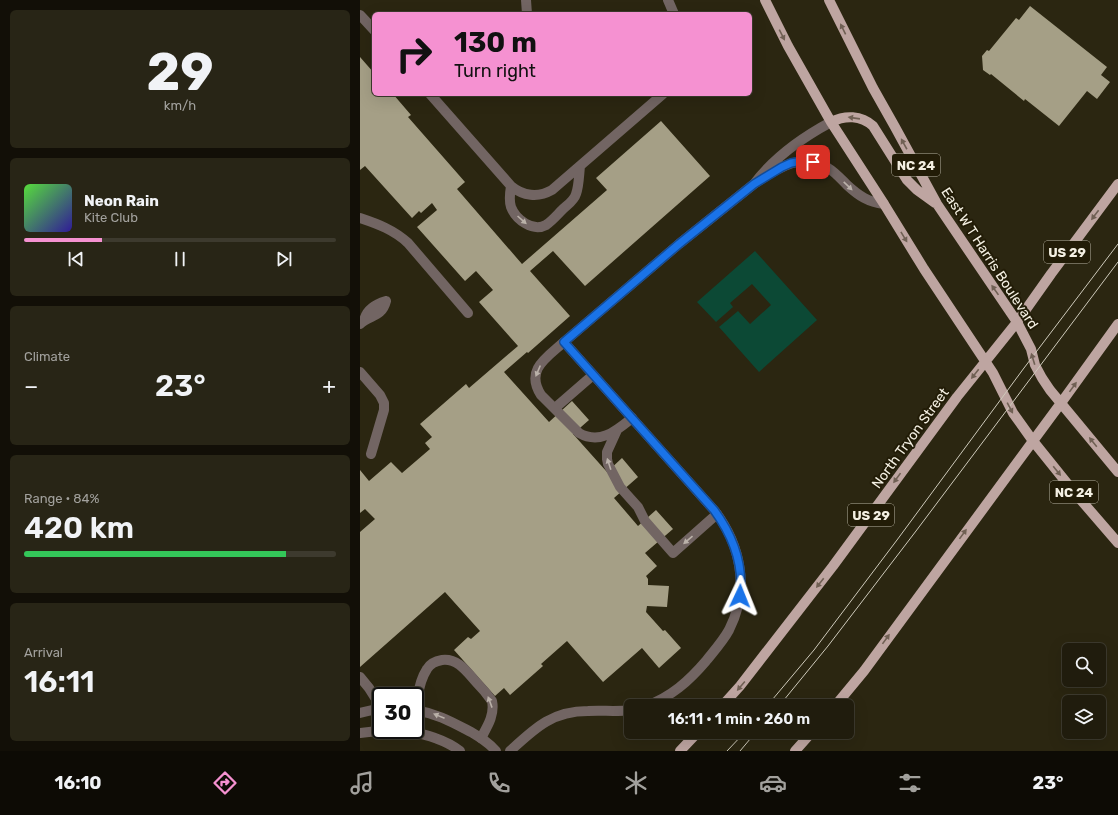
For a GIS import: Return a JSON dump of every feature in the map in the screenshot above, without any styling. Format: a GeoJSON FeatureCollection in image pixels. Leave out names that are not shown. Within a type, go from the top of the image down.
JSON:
{"type":"FeatureCollection","features":[{"type":"Feature","properties":{"kind":"main road","name":"NC 24"},"geometry":{"type":"LineString","coordinates":[[765,0],[788,46],[830,122],[985,361],[1013,413],[1032,440],[1118,543]]}},
{"type":"Feature","properties":{"kind":"main road","name":"East W T Harris Boulevard"},"geometry":{"type":"LineString","coordinates":[[829,0],[873,88],[937,204],[1017,322],[1031,349],[1035,365],[1042,378],[1061,403]]}},
{"type":"Feature","properties":{"kind":"main road"},"geometry":{"type":"LineString","coordinates":[[830,122],[846,117],[860,118],[870,123],[907,180],[917,190],[937,204]]}},
{"type":"Feature","properties":{"kind":"main road","name":"North Tryon Street"},"geometry":{"type":"LineString","coordinates":[[728,699],[828,573],[955,400],[1017,322],[1118,184]]}},
{"type":"Feature","properties":{"kind":"main road"},"geometry":{"type":"LineString","coordinates":[[841,699],[864,671],[1118,324]]}},
{"type":"Feature","properties":{"kind":"main road","name":"NC 24"},"geometry":{"type":"LineString","coordinates":[[1061,403],[1118,472]]}},
{"type":"Feature","properties":{"kind":"main road"},"geometry":{"type":"LineString","coordinates":[[680,751],[691,739]]}},
{"type":"Feature","properties":{"kind":"main road"},"geometry":{"type":"LineString","coordinates":[[795,751],[806,739]]}},
{"type":"Feature","properties":{"kind":"street"},"geometry":{"type":"LineString","coordinates":[[526,0],[527,12]]}},
{"type":"Feature","properties":{"kind":"street"},"geometry":{"type":"LineString","coordinates":[[668,0],[673,12]]}},
{"type":"Feature","properties":{"kind":"street"},"geometry":{"type":"LineString","coordinates":[[360,15],[372,28]]}},
{"type":"Feature","properties":{"kind":"street"},"geometry":{"type":"LineString","coordinates":[[432,96],[511,186],[525,194],[533,195],[546,194],[552,190],[661,96]]}},
{"type":"Feature","properties":{"kind":"street"},"geometry":{"type":"LineString","coordinates":[[754,184],[763,172],[776,160],[812,132],[830,122]]}},
{"type":"Feature","properties":{"kind":"street"},"geometry":{"type":"LineString","coordinates":[[632,418],[612,433],[600,437],[584,436],[579,433],[541,395],[535,383],[537,370],[541,364],[564,342],[679,244],[754,184],[791,163],[802,161],[813,162],[829,169],[864,199],[875,203],[884,204]]}},
{"type":"Feature","properties":{"kind":"street"},"geometry":{"type":"LineString","coordinates":[[511,186],[511,207],[514,212],[523,222],[528,225],[541,226],[552,220],[576,195],[580,166]]}},
{"type":"Feature","properties":{"kind":"street"},"geometry":{"type":"LineString","coordinates":[[360,218],[385,227],[400,235],[468,313]]}},
{"type":"Feature","properties":{"kind":"street"},"geometry":{"type":"LineString","coordinates":[[564,342],[717,514],[730,535],[736,549],[739,560],[741,586],[738,608],[734,620],[722,642],[701,667],[688,680],[664,699]]}},
{"type":"Feature","properties":{"kind":"street"},"geometry":{"type":"LineString","coordinates":[[360,372],[380,395],[384,403],[384,410],[371,454]]}},
{"type":"Feature","properties":{"kind":"street"},"geometry":{"type":"LineString","coordinates":[[555,408],[593,375]]}},
{"type":"Feature","properties":{"kind":"street"},"geometry":{"type":"LineString","coordinates":[[617,430],[607,452],[608,464],[620,487],[638,507],[645,521],[673,553],[717,514]]}},
{"type":"Feature","properties":{"kind":"street"},"geometry":{"type":"LineString","coordinates":[[420,687],[427,668],[434,662],[446,660],[452,661],[461,666],[492,701],[492,717],[481,738]]}},
{"type":"Feature","properties":{"kind":"street"},"geometry":{"type":"LineString","coordinates":[[360,676],[372,691]]}},
{"type":"Feature","properties":{"kind":"street"},"geometry":{"type":"LineString","coordinates":[[360,714],[372,710]]}},
{"type":"Feature","properties":{"kind":"street"},"geometry":{"type":"LineString","coordinates":[[510,751],[539,726],[555,717],[577,711],[624,711]]}},
{"type":"Feature","properties":{"kind":"street"},"geometry":{"type":"LineString","coordinates":[[424,712],[439,716],[455,723],[485,740],[496,751]]}},
{"type":"Feature","properties":{"kind":"street"},"geometry":{"type":"LineString","coordinates":[[360,733],[372,732]]}},
{"type":"Feature","properties":{"kind":"street"},"geometry":{"type":"LineString","coordinates":[[424,734],[440,739],[460,751]]}},
{"type":"Feature","properties":{"kind":"green space"},"geometry":{"type":"Polygon","coordinates":[[[755,251],[817,320],[759,372],[719,327],[738,311],[750,324],[771,305],[752,284],[730,303],[733,307],[716,322],[697,302],[755,251]]]}},
{"type":"Feature","properties":{"kind":"building"},"geometry":{"type":"Polygon","coordinates":[[[1030,6],[1107,67],[1101,75],[1110,82],[1097,99],[1087,91],[1059,126],[1025,99],[1024,101],[991,74],[990,75],[983,70],[982,56],[987,50],[989,51],[1016,18],[1019,20],[1030,6]]]}},
{"type":"Feature","properties":{"kind":"building"},"geometry":{"type":"Polygon","coordinates":[[[360,57],[372,71],[372,96],[395,96],[411,115],[408,117],[465,182],[457,189],[522,264],[607,190],[596,178],[661,121],[710,176],[585,286],[553,251],[530,271],[570,316],[504,372],[549,422],[572,401],[589,420],[573,434],[607,472],[622,458],[638,477],[614,498],[638,526],[656,510],[673,529],[645,553],[657,566],[646,576],[648,579],[648,585],[669,586],[667,607],[647,606],[646,612],[681,648],[659,668],[642,648],[603,682],[567,641],[541,664],[543,666],[510,695],[504,688],[495,696],[454,650],[468,637],[471,639],[480,631],[445,592],[360,667],[360,532],[375,519],[365,509],[360,513],[360,470],[369,481],[391,462],[402,473],[430,449],[425,443],[432,437],[420,424],[466,384],[469,388],[518,346],[479,302],[493,290],[476,271],[465,281],[417,227],[437,210],[432,203],[421,213],[419,211],[412,218],[365,166],[360,170],[360,57]]]}},
{"type":"Feature","properties":{"kind":"tram line"},"geometry":{"type":"LineString","coordinates":[[773,699],[814,650],[1118,244]]}},
{"type":"Feature","properties":{"kind":"tram line"},"geometry":{"type":"LineString","coordinates":[[785,699],[828,646],[916,531],[1118,262]]}},
{"type":"Feature","properties":{"kind":"tram line"},"geometry":{"type":"LineString","coordinates":[[727,751],[738,739]]}},
{"type":"Feature","properties":{"kind":"tram line"},"geometry":{"type":"LineString","coordinates":[[740,751],[750,739]]}},
{"type":"Feature","properties":{"kind":"route"},"geometry":{"type":"LineString","coordinates":[[740,596],[741,574],[739,560],[736,549],[723,522],[564,342],[679,244],[754,184],[791,163],[802,161],[813,162]]}}]}
